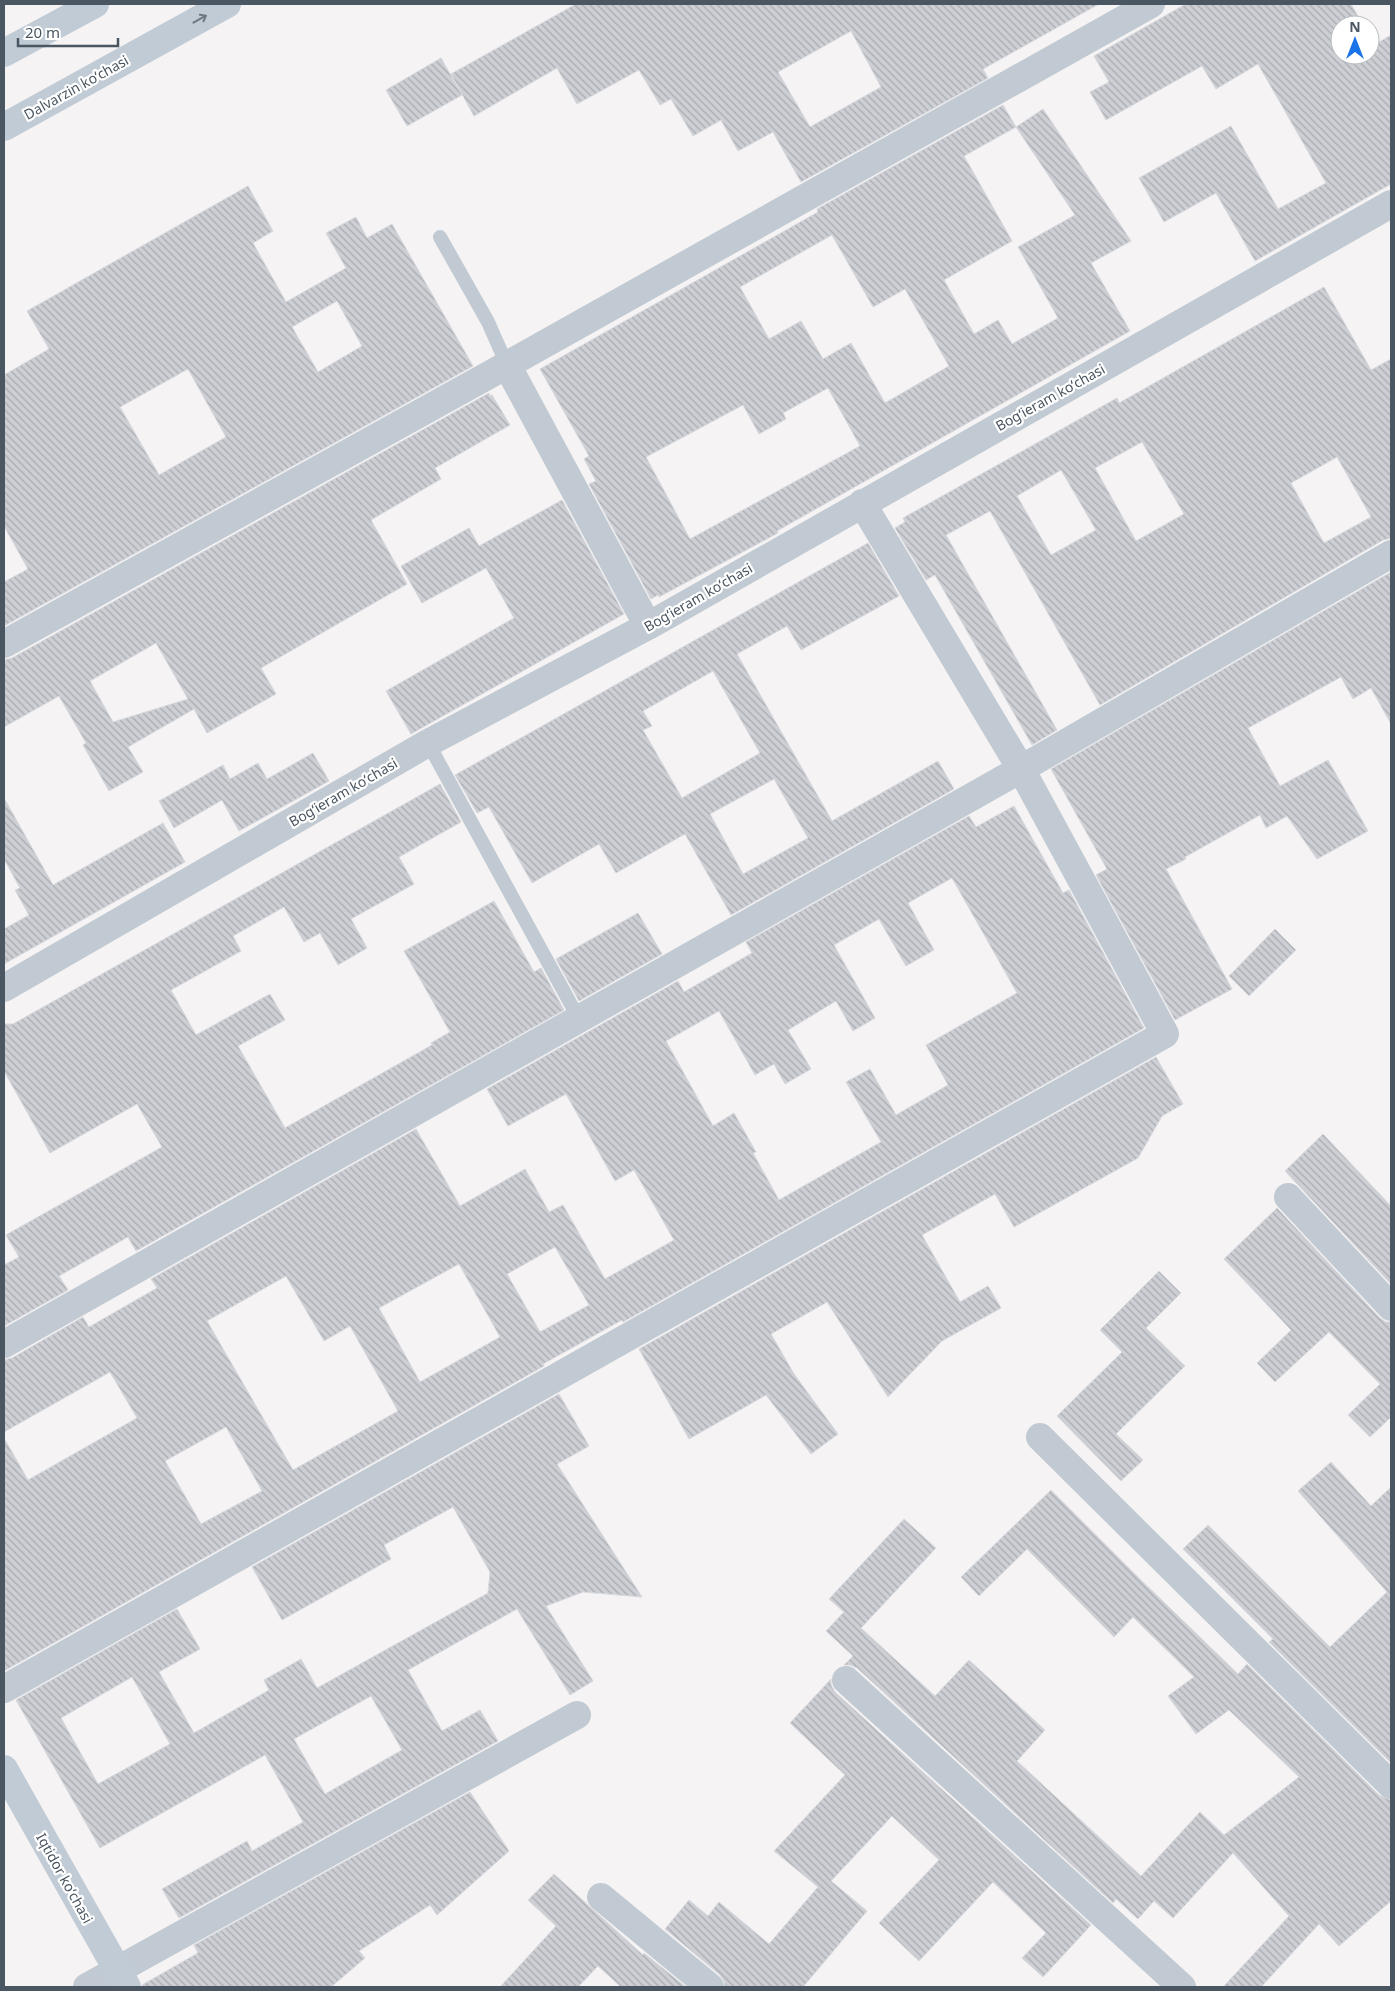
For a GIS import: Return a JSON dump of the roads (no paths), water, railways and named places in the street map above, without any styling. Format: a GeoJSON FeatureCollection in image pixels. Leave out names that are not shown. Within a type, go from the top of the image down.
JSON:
{"type":"FeatureCollection","features":[{"type":"Feature","properties":{"kind":"main road"},"geometry":{"type":"LineString","coordinates":[[4,53],[95,4]]}},
{"type":"Feature","properties":{"kind":"main road","name":"Dalvarzin koʻchasi"},"geometry":{"type":"LineString","coordinates":[[4,127],[227,4]]}},
{"type":"Feature","properties":{"kind":"main road","name":"Iqtidor koʻchasi"},"geometry":{"type":"LineString","coordinates":[[4,1769],[122,1979]]}},
{"type":"Feature","properties":{"kind":"street"},"geometry":{"type":"LineString","coordinates":[[4,644],[507,365],[1150,4]]}},
{"type":"Feature","properties":{"kind":"street","name":"Bogʻieram koʻchasi"},"geometry":{"type":"LineString","coordinates":[[4,988],[428,744],[648,626],[1391,204]]}},
{"type":"Feature","properties":{"kind":"street"},"geometry":{"type":"LineString","coordinates":[[507,365],[648,626]]}},
{"type":"Feature","properties":{"kind":"street"},"geometry":{"type":"LineString","coordinates":[[4,1689],[1165,1034],[1021,768],[862,503]]}},
{"type":"Feature","properties":{"kind":"street"},"geometry":{"type":"LineString","coordinates":[[4,1344],[1021,768],[1391,554]]}},
{"type":"Feature","properties":{"kind":"street"},"geometry":{"type":"LineString","coordinates":[[1288,1197],[1391,1307]]}},
{"type":"Feature","properties":{"kind":"street"},"geometry":{"type":"LineString","coordinates":[[1040,1437],[1391,1785]]}},
{"type":"Feature","properties":{"kind":"street"},"geometry":{"type":"LineString","coordinates":[[846,1680],[1182,1987]]}},
{"type":"Feature","properties":{"kind":"street"},"geometry":{"type":"LineString","coordinates":[[87,1987],[122,1979],[577,1715]]}},
{"type":"Feature","properties":{"kind":"street"},"geometry":{"type":"LineString","coordinates":[[601,1898],[710,1987]]}},
{"type":"Feature","properties":{"kind":"lane"},"geometry":{"type":"LineString","coordinates":[[440,237],[488,322],[507,365]]}},
{"type":"Feature","properties":{"kind":"lane"},"geometry":{"type":"LineString","coordinates":[[428,744],[579,1019]]}}]}
